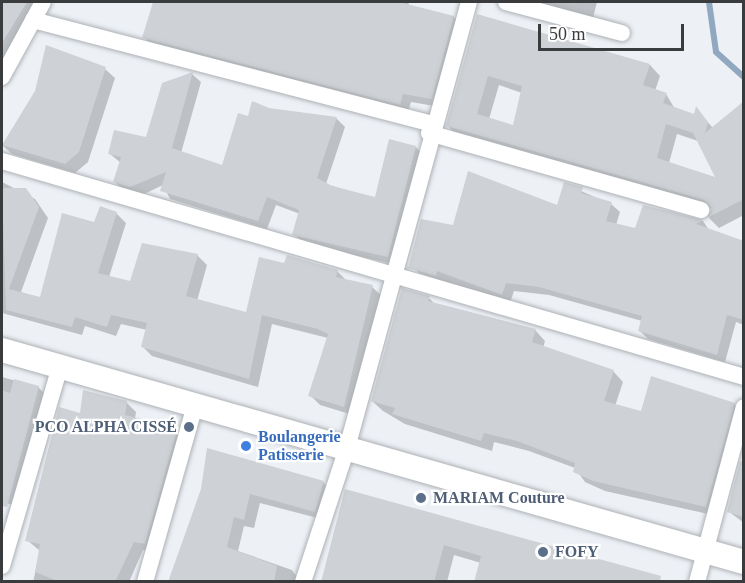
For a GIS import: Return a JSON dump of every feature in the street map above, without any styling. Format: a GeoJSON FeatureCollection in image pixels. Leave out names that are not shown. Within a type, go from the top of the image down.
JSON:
{"type":"FeatureCollection","features":[{"type":"Feature","properties":{"kind":"main road"},"geometry":{"type":"LineString","coordinates":[[2,350],[744,562]]}},
{"type":"Feature","properties":{"kind":"street"},"geometry":{"type":"LineString","coordinates":[[2,77],[43,2]]}},
{"type":"Feature","properties":{"kind":"street"},"geometry":{"type":"LineString","coordinates":[[303,582],[347,448],[431,129],[469,2]]}},
{"type":"Feature","properties":{"kind":"street"},"geometry":{"type":"LineString","coordinates":[[506,2],[622,33]]}},
{"type":"Feature","properties":{"kind":"street"},"geometry":{"type":"LineString","coordinates":[[33,20],[431,129],[701,210]]}},
{"type":"Feature","properties":{"kind":"street"},"geometry":{"type":"LineString","coordinates":[[2,161],[744,377]]}},
{"type":"Feature","properties":{"kind":"street"},"geometry":{"type":"LineString","coordinates":[[2,566],[8,522],[60,366]]}},
{"type":"Feature","properties":{"kind":"street"},"geometry":{"type":"LineString","coordinates":[[146,582],[195,405]]}},
{"type":"Feature","properties":{"kind":"street"},"geometry":{"type":"LineString","coordinates":[[697,582],[744,407]]}},
{"type":"Feature","properties":{"kind":"building"},"geometry":{"type":"Polygon","coordinates":[[[2,2],[27,2],[2,43],[2,2]]]}},
{"type":"Feature","properties":{"kind":"building"},"geometry":{"type":"Polygon","coordinates":[[[153,2],[399,2],[454,16],[432,99],[403,94],[400,105],[142,38],[153,2]]]}},
{"type":"Feature","properties":{"kind":"building"},"geometry":{"type":"Polygon","coordinates":[[[477,14],[650,64],[643,85],[667,93],[663,103],[694,114],[696,106],[708,122],[705,133],[744,101],[744,199],[707,218],[711,208],[704,200],[446,126],[477,14]],[[488,76],[477,114],[513,125],[522,86],[488,76]],[[666,124],[657,158],[715,177],[693,133],[666,124]]]}},
{"type":"Feature","properties":{"kind":"building"},"geometry":{"type":"Polygon","coordinates":[[[46,45],[106,67],[79,152],[65,164],[2,145],[35,91],[46,45]]]}},
{"type":"Feature","properties":{"kind":"building"},"geometry":{"type":"Polygon","coordinates":[[[193,72],[172,148],[222,165],[238,113],[248,116],[252,101],[269,108],[337,117],[317,178],[332,186],[375,197],[389,139],[416,146],[388,257],[292,235],[299,210],[267,197],[258,221],[160,191],[166,172],[130,187],[113,182],[121,157],[108,154],[114,130],[146,137],[162,83],[193,72]]]}},
{"type":"Feature","properties":{"kind":"building"},"geometry":{"type":"Polygon","coordinates":[[[468,171],[557,205],[564,182],[583,187],[581,193],[612,202],[606,221],[635,228],[643,205],[704,220],[696,224],[744,241],[744,320],[727,315],[717,355],[638,331],[642,316],[539,287],[506,283],[502,295],[437,271],[436,276],[408,268],[421,219],[453,225],[468,171]]]}},
{"type":"Feature","properties":{"kind":"building"},"geometry":{"type":"Polygon","coordinates":[[[2,188],[26,188],[39,207],[9,289],[40,297],[62,213],[94,222],[100,206],[117,212],[98,273],[130,281],[142,243],[198,254],[186,296],[246,312],[259,257],[284,263],[287,255],[338,270],[336,277],[373,285],[344,407],[308,396],[328,334],[318,329],[262,315],[249,379],[141,347],[147,323],[111,315],[107,327],[75,317],[72,327],[6,310],[2,188]]]}},
{"type":"Feature","properties":{"kind":"building"},"geometry":{"type":"Polygon","coordinates":[[[402,288],[430,296],[428,301],[536,329],[532,342],[614,370],[604,401],[641,411],[651,376],[735,403],[706,507],[593,481],[573,472],[575,463],[517,441],[484,433],[481,441],[392,414],[395,408],[371,401],[402,288]]]}},
{"type":"Feature","properties":{"kind":"building"},"geometry":{"type":"Polygon","coordinates":[[[14,379],[39,386],[7,507],[2,506],[2,390],[10,393],[14,379]]]}},
{"type":"Feature","properties":{"kind":"building"},"geometry":{"type":"Polygon","coordinates":[[[83,390],[127,401],[125,415],[178,428],[145,544],[134,542],[115,582],[60,582],[35,572],[40,544],[25,541],[59,407],[80,413],[83,390]]]}},
{"type":"Feature","properties":{"kind":"building"},"geometry":{"type":"Polygon","coordinates":[[[207,448],[324,481],[315,512],[250,494],[244,520],[234,517],[227,547],[277,566],[274,582],[168,582],[201,489],[207,448]]]}},
{"type":"Feature","properties":{"kind":"building"},"geometry":{"type":"Polygon","coordinates":[[[740,461],[744,462],[744,517],[727,512],[740,461]]]}},
{"type":"Feature","properties":{"kind":"building"},"geometry":{"type":"Polygon","coordinates":[[[345,489],[661,576],[660,582],[474,582],[481,556],[444,545],[434,582],[321,582],[345,489]]]}},
{"type":"Feature","properties":{"kind":"waterway"},"geometry":{"type":"LineString","coordinates":[[709,2],[716,52],[744,77]]}},
{"type":"Feature","properties":{"kind":"place","name":"PCO ALPHA CISSÉ"},"geometry":{"type":"Point","coordinates":[189,427]}},
{"type":"Feature","properties":{"kind":"place","name":"Boulangerie Patisserie"},"geometry":{"type":"Point","coordinates":[246,446]}},
{"type":"Feature","properties":{"kind":"place","name":"MARIAM Couture"},"geometry":{"type":"Point","coordinates":[421,498]}},
{"type":"Feature","properties":{"kind":"place","name":"FOFY"},"geometry":{"type":"Point","coordinates":[543,552]}}]}
